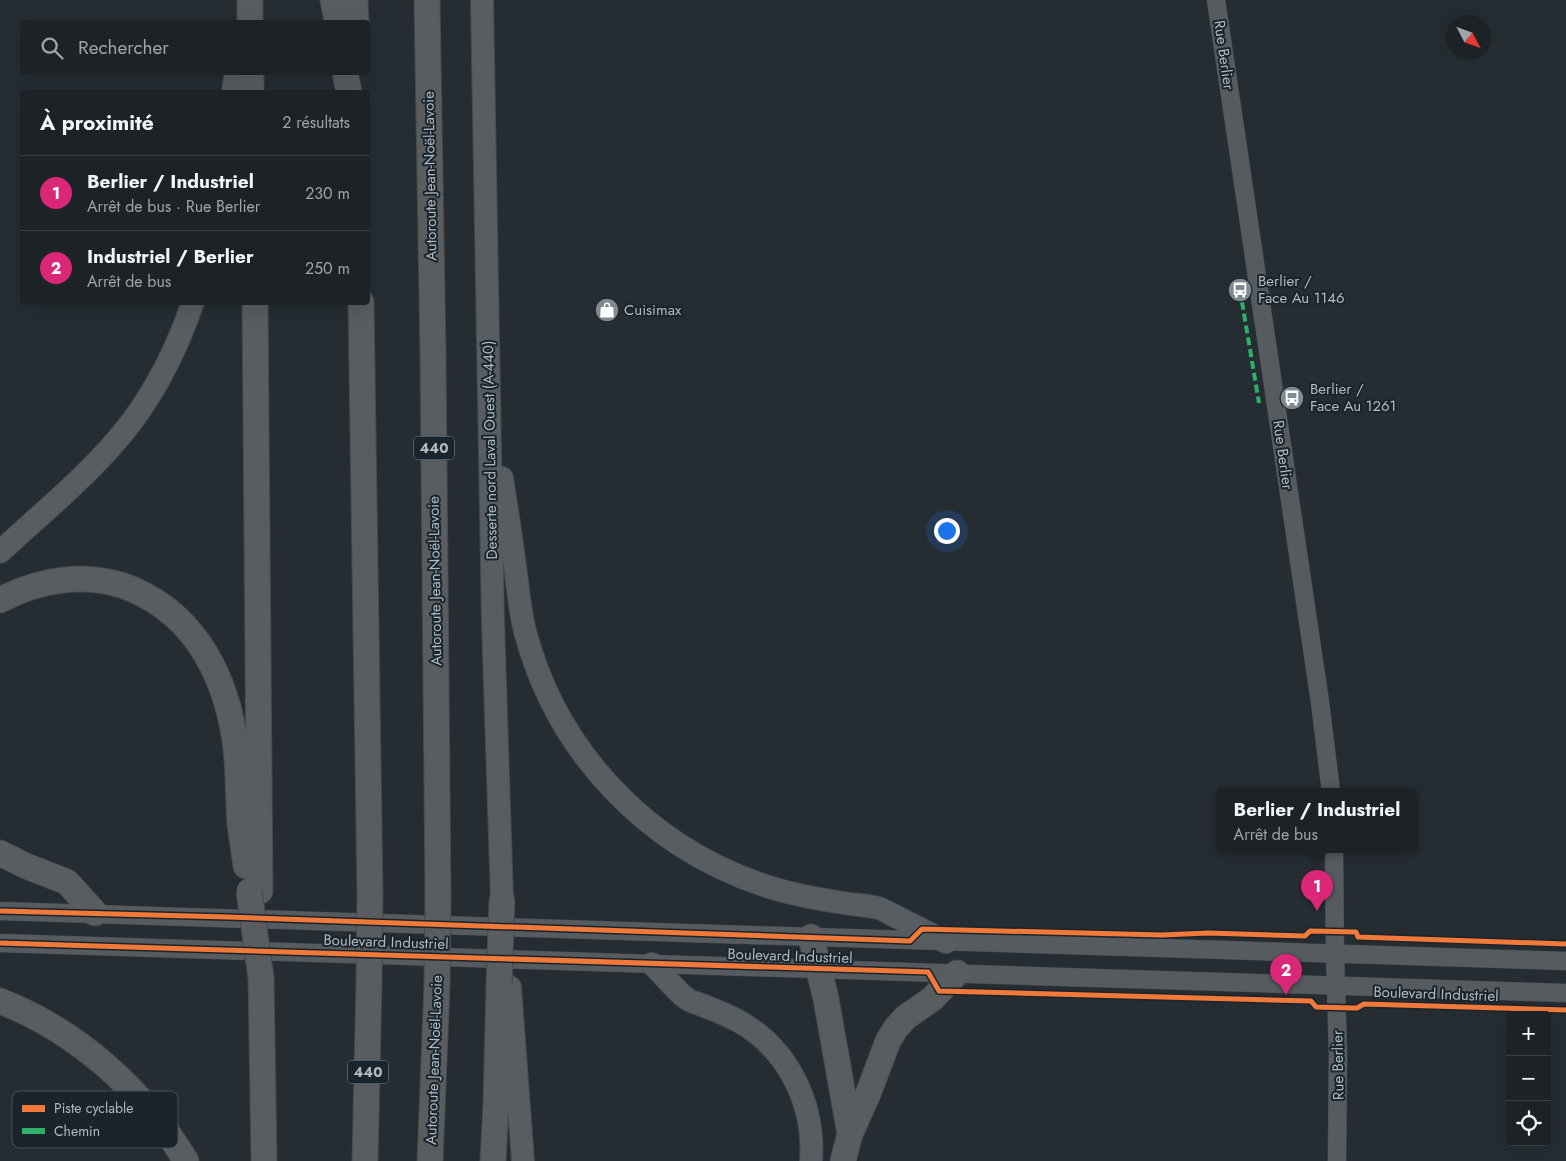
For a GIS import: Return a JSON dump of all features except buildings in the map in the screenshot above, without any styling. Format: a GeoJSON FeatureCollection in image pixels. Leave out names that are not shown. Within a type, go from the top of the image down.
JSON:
{"type":"FeatureCollection","features":[{"type":"Feature","properties":{"kind":"highway"},"geometry":{"type":"LineString","coordinates":[[248,0],[250,20]]}},
{"type":"Feature","properties":{"kind":"highway"},"geometry":{"type":"LineString","coordinates":[[333,0],[337,20]]}},
{"type":"Feature","properties":{"kind":"highway"},"geometry":{"type":"LineString","coordinates":[[356,0],[356,20]]}},
{"type":"Feature","properties":{"kind":"highway","name":"Autoroute Jean-Noël-Lavoie"},"geometry":{"type":"LineString","coordinates":[[427,0],[433,336],[438,896],[437,985],[430,1161]]}},
{"type":"Feature","properties":{"kind":"highway"},"geometry":{"type":"LineString","coordinates":[[251,75],[251,90]]}},
{"type":"Feature","properties":{"kind":"highway"},"geometry":{"type":"LineString","coordinates":[[345,75],[348,90]]}},
{"type":"Feature","properties":{"kind":"highway"},"geometry":{"type":"LineString","coordinates":[[357,75],[357,90]]}},
{"type":"Feature","properties":{"kind":"highway"},"geometry":{"type":"LineString","coordinates":[[255,305],[255,891],[261,978],[264,1161]]}},
{"type":"Feature","properties":{"kind":"highway","name":"440"},"geometry":{"type":"LineString","coordinates":[[361,305],[370,894],[365,1161]]}},
{"type":"Feature","properties":{"kind":"highway"},"geometry":{"type":"LineString","coordinates":[[0,600],[25,588],[57,580],[74,579],[110,582],[133,590],[154,601],[189,630],[204,650],[215,671],[230,716],[236,749],[240,825],[255,891]]}},
{"type":"Feature","properties":{"kind":"highway"},"geometry":{"type":"LineString","coordinates":[[0,853],[26,866],[67,882],[95,913]]}},
{"type":"Feature","properties":{"kind":"highway"},"geometry":{"type":"LineString","coordinates":[[493,1161],[505,986],[502,899]]}},
{"type":"Feature","properties":{"kind":"highway"},"geometry":{"type":"LineString","coordinates":[[811,937],[826,999],[850,1134]]}},
{"type":"Feature","properties":{"kind":"highway"},"geometry":{"type":"LineString","coordinates":[[843,1161],[850,1134],[868,1094],[888,1041],[896,1028],[913,1011],[932,999],[957,973]]}},
{"type":"Feature","properties":{"kind":"highway"},"geometry":{"type":"LineString","coordinates":[[0,1001],[51,1026],[98,1059],[132,1091]]}},
{"type":"Feature","properties":{"kind":"highway"},"geometry":{"type":"LineString","coordinates":[[178,1148],[186,1161]]}},
{"type":"Feature","properties":{"kind":"main road"},"geometry":{"type":"LineString","coordinates":[[244,20],[248,0]]}},
{"type":"Feature","properties":{"kind":"main road","name":"Desserte nord Laval Ouest (A-440)"},"geometry":{"type":"LineString","coordinates":[[482,0],[493,623],[502,899]]}},
{"type":"Feature","properties":{"kind":"main road"},"geometry":{"type":"LineString","coordinates":[[233,90],[236,75]]}},
{"type":"Feature","properties":{"kind":"main road"},"geometry":{"type":"LineString","coordinates":[[0,552],[83,476],[105,454],[130,424],[146,402],[170,359],[192,305]]}},
{"type":"Feature","properties":{"kind":"main road"},"geometry":{"type":"LineString","coordinates":[[489,388],[518,593],[530,649],[545,688],[559,717],[573,740],[597,772],[623,800],[655,828],[690,852],[724,870],[782,891],[880,909],[946,942]]}},
{"type":"Feature","properties":{"kind":"main road"},"geometry":{"type":"LineString","coordinates":[[652,964],[688,999],[740,1022],[759,1036],[778,1054],[793,1074],[803,1096],[810,1132],[811,1161]]}},
{"type":"Feature","properties":{"kind":"main road"},"geometry":{"type":"LineString","coordinates":[[505,986],[523,1161]]}},
{"type":"Feature","properties":{"kind":"street","name":"Rue Berlier"},"geometry":{"type":"LineString","coordinates":[[1216,0],[1320,702],[1331,788]]}},
{"type":"Feature","properties":{"kind":"street","name":"Rue Berlier"},"geometry":{"type":"LineString","coordinates":[[1334,853],[1337,1161]]}},
{"type":"Feature","properties":{"kind":"street","name":"Boulevard Industriel"},"geometry":{"type":"LineString","coordinates":[[0,911],[1566,961]]}},
{"type":"Feature","properties":{"kind":"street","name":"Boulevard Industriel"},"geometry":{"type":"LineString","coordinates":[[0,943],[1566,993]]}},
{"type":"Feature","properties":{"kind":"marked path"},"geometry":{"type":"LineString","coordinates":[[1240,290],[1259,403]]}},
{"type":"Feature","properties":{"kind":"cycle path"},"geometry":{"type":"LineString","coordinates":[[0,911],[228,917],[910,941],[922,929],[1162,935],[1208,933],[1305,936],[1310,931],[1356,932],[1358,937],[1566,944]]}},
{"type":"Feature","properties":{"kind":"cycle path"},"geometry":{"type":"LineString","coordinates":[[0,943],[928,972],[939,991],[1311,1001],[1316,1007],[1357,1008],[1364,1004],[1566,1010]]}},
{"type":"Feature","properties":{"kind":"place","name":"Berlier / Face Au 1146"},"geometry":{"type":"Point","coordinates":[1240,290]}},
{"type":"Feature","properties":{"kind":"place","name":"Cuisimax"},"geometry":{"type":"Point","coordinates":[607,310]}},
{"type":"Feature","properties":{"kind":"place","name":"Berlier / Face Au 1261"},"geometry":{"type":"Point","coordinates":[1292,398]}},
{"type":"Feature","properties":{"kind":"place","name":"Berlier / Industriel"},"geometry":{"type":"Point","coordinates":[1317,911]}},
{"type":"Feature","properties":{"kind":"place","name":"Industriel / Berlier"},"geometry":{"type":"Point","coordinates":[1286,995]}}]}
